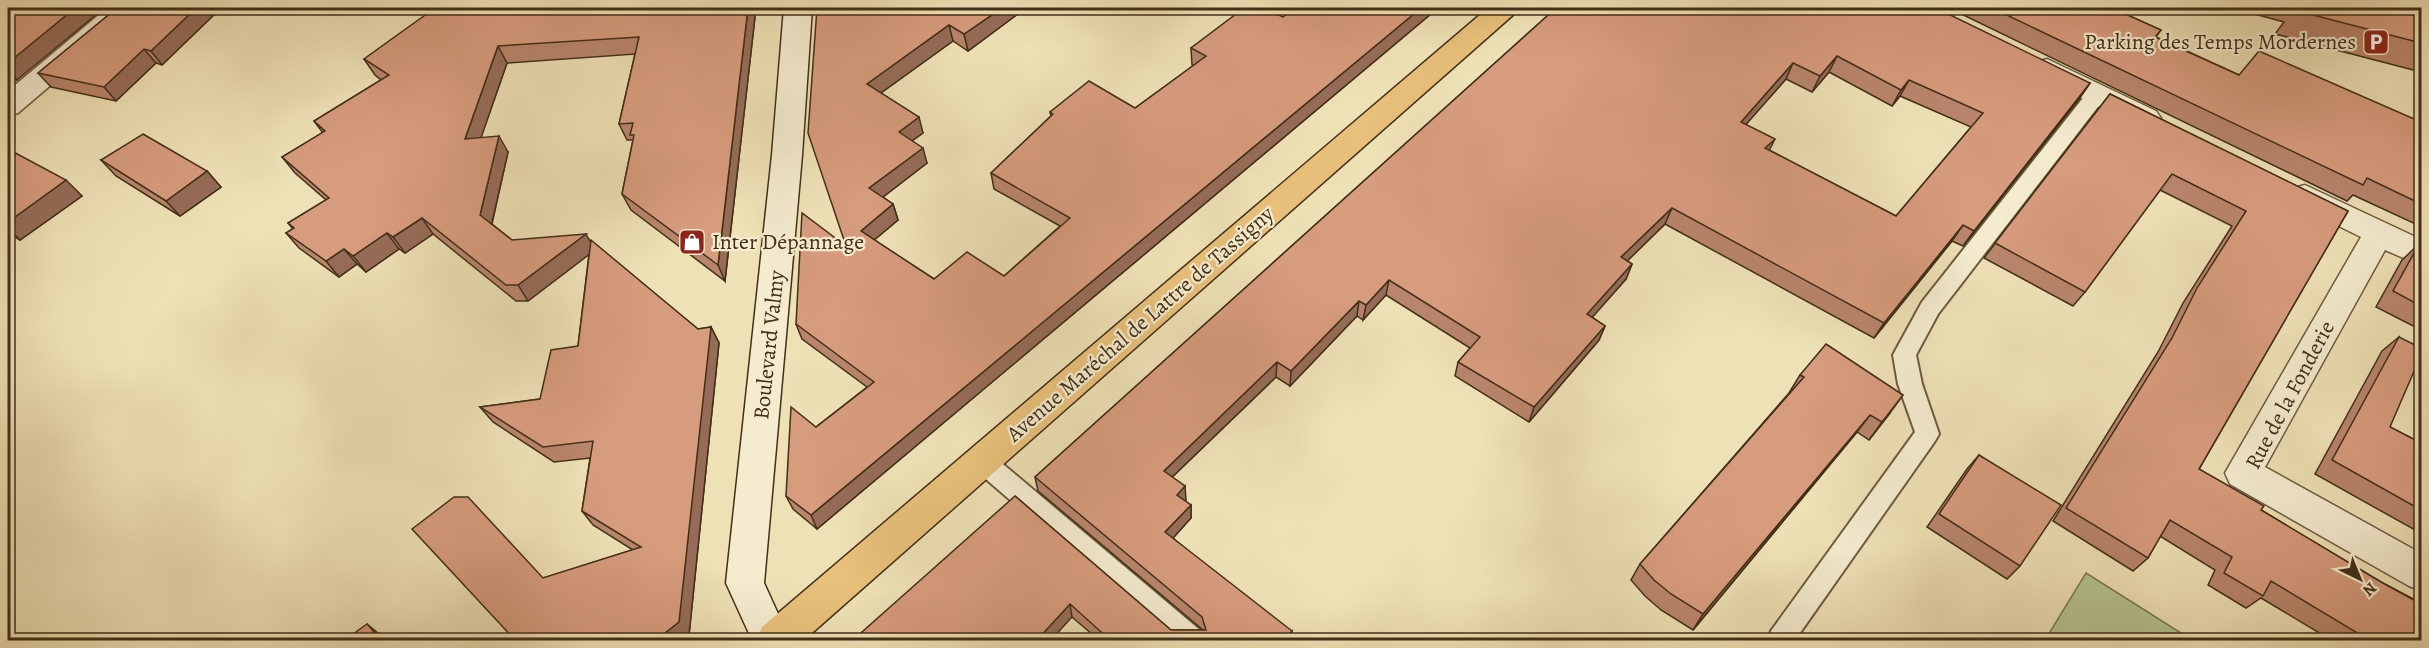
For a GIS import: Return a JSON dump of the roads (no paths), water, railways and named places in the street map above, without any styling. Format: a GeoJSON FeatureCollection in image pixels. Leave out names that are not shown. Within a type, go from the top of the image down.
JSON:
{"type":"FeatureCollection","features":[{"type":"Feature","properties":{"kind":"main road","name":"Avenue Maréchal de Lattre de Tassigny"},"geometry":{"type":"LineString","coordinates":[[773,640],[1504,8]]}},
{"type":"Feature","properties":{"kind":"street"},"geometry":{"type":"LineString","coordinates":[[8,106],[124,8]]}},
{"type":"Feature","properties":{"kind":"street","name":"Boulevard Valmy"},"geometry":{"type":"LineString","coordinates":[[773,640],[745,583],[787,155],[798,8]]}},
{"type":"Feature","properties":{"kind":"street"},"geometry":{"type":"LineString","coordinates":[[2026,58],[2170,130]]}},
{"type":"Feature","properties":{"kind":"street"},"geometry":{"type":"LineString","coordinates":[[2285,187],[2421,254]]}},
{"type":"Feature","properties":{"kind":"street","name":"Rue de la Fonderie"},"geometry":{"type":"LineString","coordinates":[[2379,233],[2243,473],[2421,574]]}},
{"type":"Feature","properties":{"kind":"lane"},"geometry":{"type":"LineString","coordinates":[[1780,640],[1928,434],[1910,384],[1904,355],[1930,308],[2097,94]]}},
{"type":"Feature","properties":{"kind":"lane"},"geometry":{"type":"LineString","coordinates":[[982,461],[1191,640]]}},
{"type":"Feature","properties":{"kind":"place","name":"Parking des Temps Mordernes"},"geometry":{"type":"Point","coordinates":[2376,42]}},
{"type":"Feature","properties":{"kind":"place","name":"Inter Dépannage"},"geometry":{"type":"Point","coordinates":[692,242]}}]}
